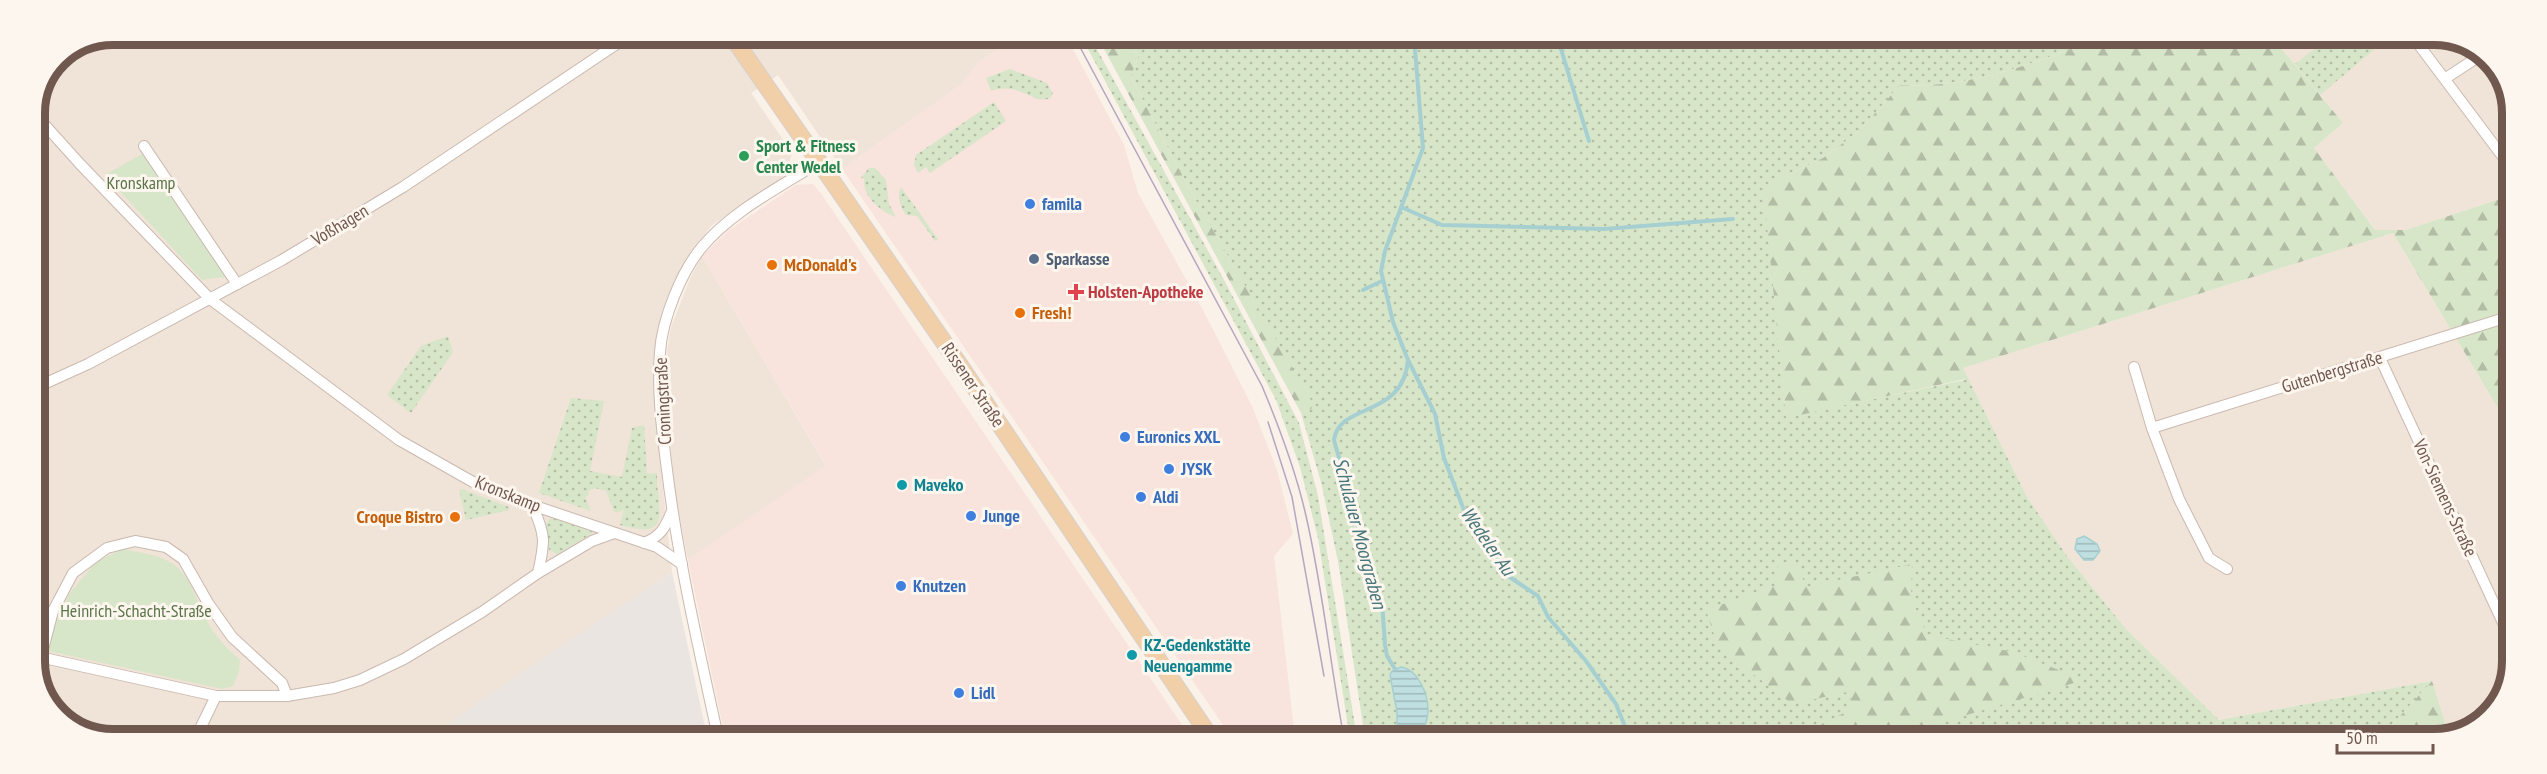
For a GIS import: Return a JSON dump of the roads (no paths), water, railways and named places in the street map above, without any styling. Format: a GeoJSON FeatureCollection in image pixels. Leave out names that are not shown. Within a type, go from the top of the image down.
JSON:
{"type":"FeatureCollection","features":[{"type":"Feature","properties":{"kind":"main road","name":"Rissener Straße"},"geometry":{"type":"LineString","coordinates":[[738,45],[1027,463],[1205,729]]}},
{"type":"Feature","properties":{"kind":"street","name":"Voßhagen"},"geometry":{"type":"LineString","coordinates":[[45,383],[88,364],[282,260],[403,187],[615,45]]}},
{"type":"Feature","properties":{"kind":"street"},"geometry":{"type":"LineString","coordinates":[[2419,45],[2502,155]]}},
{"type":"Feature","properties":{"kind":"street"},"geometry":{"type":"LineString","coordinates":[[2446,78],[2475,59]]}},
{"type":"Feature","properties":{"kind":"street","name":"Kronskamp"},"geometry":{"type":"LineString","coordinates":[[45,126],[210,298],[399,440],[473,482],[532,505],[657,547],[682,564]]}},
{"type":"Feature","properties":{"kind":"street"},"geometry":{"type":"LineString","coordinates":[[144,146],[237,284]]}},
{"type":"Feature","properties":{"kind":"street","name":"Croningstraße"},"geometry":{"type":"LineString","coordinates":[[682,564],[672,511],[660,391],[660,350],[670,308],[683,277],[701,248],[724,224],[819,162]]}},
{"type":"Feature","properties":{"kind":"street","name":"Gutenbergstraße"},"geometry":{"type":"LineString","coordinates":[[2152,428],[2502,319]]}},
{"type":"Feature","properties":{"kind":"street","name":"Von-Siemens-Straße"},"geometry":{"type":"LineString","coordinates":[[2380,358],[2502,621]]}},
{"type":"Feature","properties":{"kind":"street"},"geometry":{"type":"LineString","coordinates":[[2134,368],[2152,428],[2179,499],[2209,558],[2227,569]]}},
{"type":"Feature","properties":{"kind":"street"},"geometry":{"type":"LineString","coordinates":[[532,505],[541,524],[545,544],[538,573]]}},
{"type":"Feature","properties":{"kind":"street"},"geometry":{"type":"LineString","coordinates":[[644,543],[656,538],[664,531],[672,511]]}},
{"type":"Feature","properties":{"kind":"street"},"geometry":{"type":"LineString","coordinates":[[45,659],[216,696],[287,696],[334,688],[384,670],[482,612],[538,573],[592,541],[614,533]]}},
{"type":"Feature","properties":{"kind":"street"},"geometry":{"type":"LineString","coordinates":[[45,636],[53,611],[73,573],[107,548],[135,541],[166,547],[183,559],[208,603],[232,637],[282,683],[287,696]]}},
{"type":"Feature","properties":{"kind":"street"},"geometry":{"type":"LineString","coordinates":[[682,564],[715,729]]}},
{"type":"Feature","properties":{"kind":"street"},"geometry":{"type":"LineString","coordinates":[[200,729],[216,696]]}},
{"type":"Feature","properties":{"kind":"water"},"geometry":{"type":"Polygon","coordinates":[[[2084,536],[2097,544],[2100,551],[2093,560],[2084,560],[2075,549],[2077,539],[2084,536]]]}},
{"type":"Feature","properties":{"kind":"water"},"geometry":{"type":"Polygon","coordinates":[[[1401,667],[1407,669],[1421,683],[1428,710],[1424,729],[1397,729],[1397,712],[1390,675],[1392,671],[1401,667]]]}},
{"type":"Feature","properties":{"kind":"waterway","name":"Wedeler Au"},"geometry":{"type":"LineString","coordinates":[[1413,45],[1423,148],[1385,251],[1381,271],[1393,322],[1408,360],[1435,414],[1444,458],[1467,518],[1488,533],[1508,576],[1538,596],[1548,617],[1586,661],[1616,704],[1626,729]]}},
{"type":"Feature","properties":{"kind":"waterway"},"geometry":{"type":"LineString","coordinates":[[1560,45],[1589,141]]}},
{"type":"Feature","properties":{"kind":"waterway"},"geometry":{"type":"LineString","coordinates":[[1401,207],[1442,225],[1604,229],[1733,219]]}},
{"type":"Feature","properties":{"kind":"waterway","name":"Wedeler Au"},"geometry":{"type":"LineString","coordinates":[[1363,290],[1382,281]]}},
{"type":"Feature","properties":{"kind":"waterway","name":"Schulauer Moorgraben"},"geometry":{"type":"LineString","coordinates":[[1395,669],[1387,656],[1382,602],[1334,440],[1338,428],[1347,420],[1384,401],[1395,392],[1404,379],[1408,360]]}},
{"type":"Feature","properties":{"kind":"tram line"},"geometry":{"type":"LineString","coordinates":[[1079,45],[1262,386],[1275,418],[1297,483],[1312,543],[1343,729]]}},
{"type":"Feature","properties":{"kind":"tram line"},"geometry":{"type":"LineString","coordinates":[[1268,422],[1292,497],[1324,676]]}},
{"type":"Feature","properties":{"kind":"place","name":"Sport & Fitness Center Wedel"},"geometry":{"type":"Point","coordinates":[744,156]}},
{"type":"Feature","properties":{"kind":"place","name":"famila"},"geometry":{"type":"Point","coordinates":[1030,204]}},
{"type":"Feature","properties":{"kind":"place","name":"Sparkasse"},"geometry":{"type":"Point","coordinates":[1034,259]}},
{"type":"Feature","properties":{"kind":"place","name":"McDonald's"},"geometry":{"type":"Point","coordinates":[772,265]}},
{"type":"Feature","properties":{"kind":"place","name":"Holsten-Apotheke"},"geometry":{"type":"Point","coordinates":[1076,292]}},
{"type":"Feature","properties":{"kind":"place","name":"Fresh!"},"geometry":{"type":"Point","coordinates":[1020,313]}},
{"type":"Feature","properties":{"kind":"place","name":"Euronics XXL"},"geometry":{"type":"Point","coordinates":[1125,437]}},
{"type":"Feature","properties":{"kind":"place","name":"JYSK"},"geometry":{"type":"Point","coordinates":[1169,469]}},
{"type":"Feature","properties":{"kind":"place","name":"Maveko"},"geometry":{"type":"Point","coordinates":[902,485]}},
{"type":"Feature","properties":{"kind":"place","name":"Aldi"},"geometry":{"type":"Point","coordinates":[1141,497]}},
{"type":"Feature","properties":{"kind":"place","name":"Junge"},"geometry":{"type":"Point","coordinates":[971,516]}},
{"type":"Feature","properties":{"kind":"place","name":"Croque Bistro"},"geometry":{"type":"Point","coordinates":[455,517]}},
{"type":"Feature","properties":{"kind":"place","name":"Knutzen"},"geometry":{"type":"Point","coordinates":[901,586]}},
{"type":"Feature","properties":{"kind":"place","name":"KZ-Gedenkstätte Neuengamme"},"geometry":{"type":"Point","coordinates":[1132,655]}},
{"type":"Feature","properties":{"kind":"place","name":"Lidl"},"geometry":{"type":"Point","coordinates":[959,693]}},
{"type":"Feature","properties":{"kind":"park label","name":"Heinrich-Schacht-Straße"},"geometry":{"type":"Point","coordinates":[136,611]}}]}
